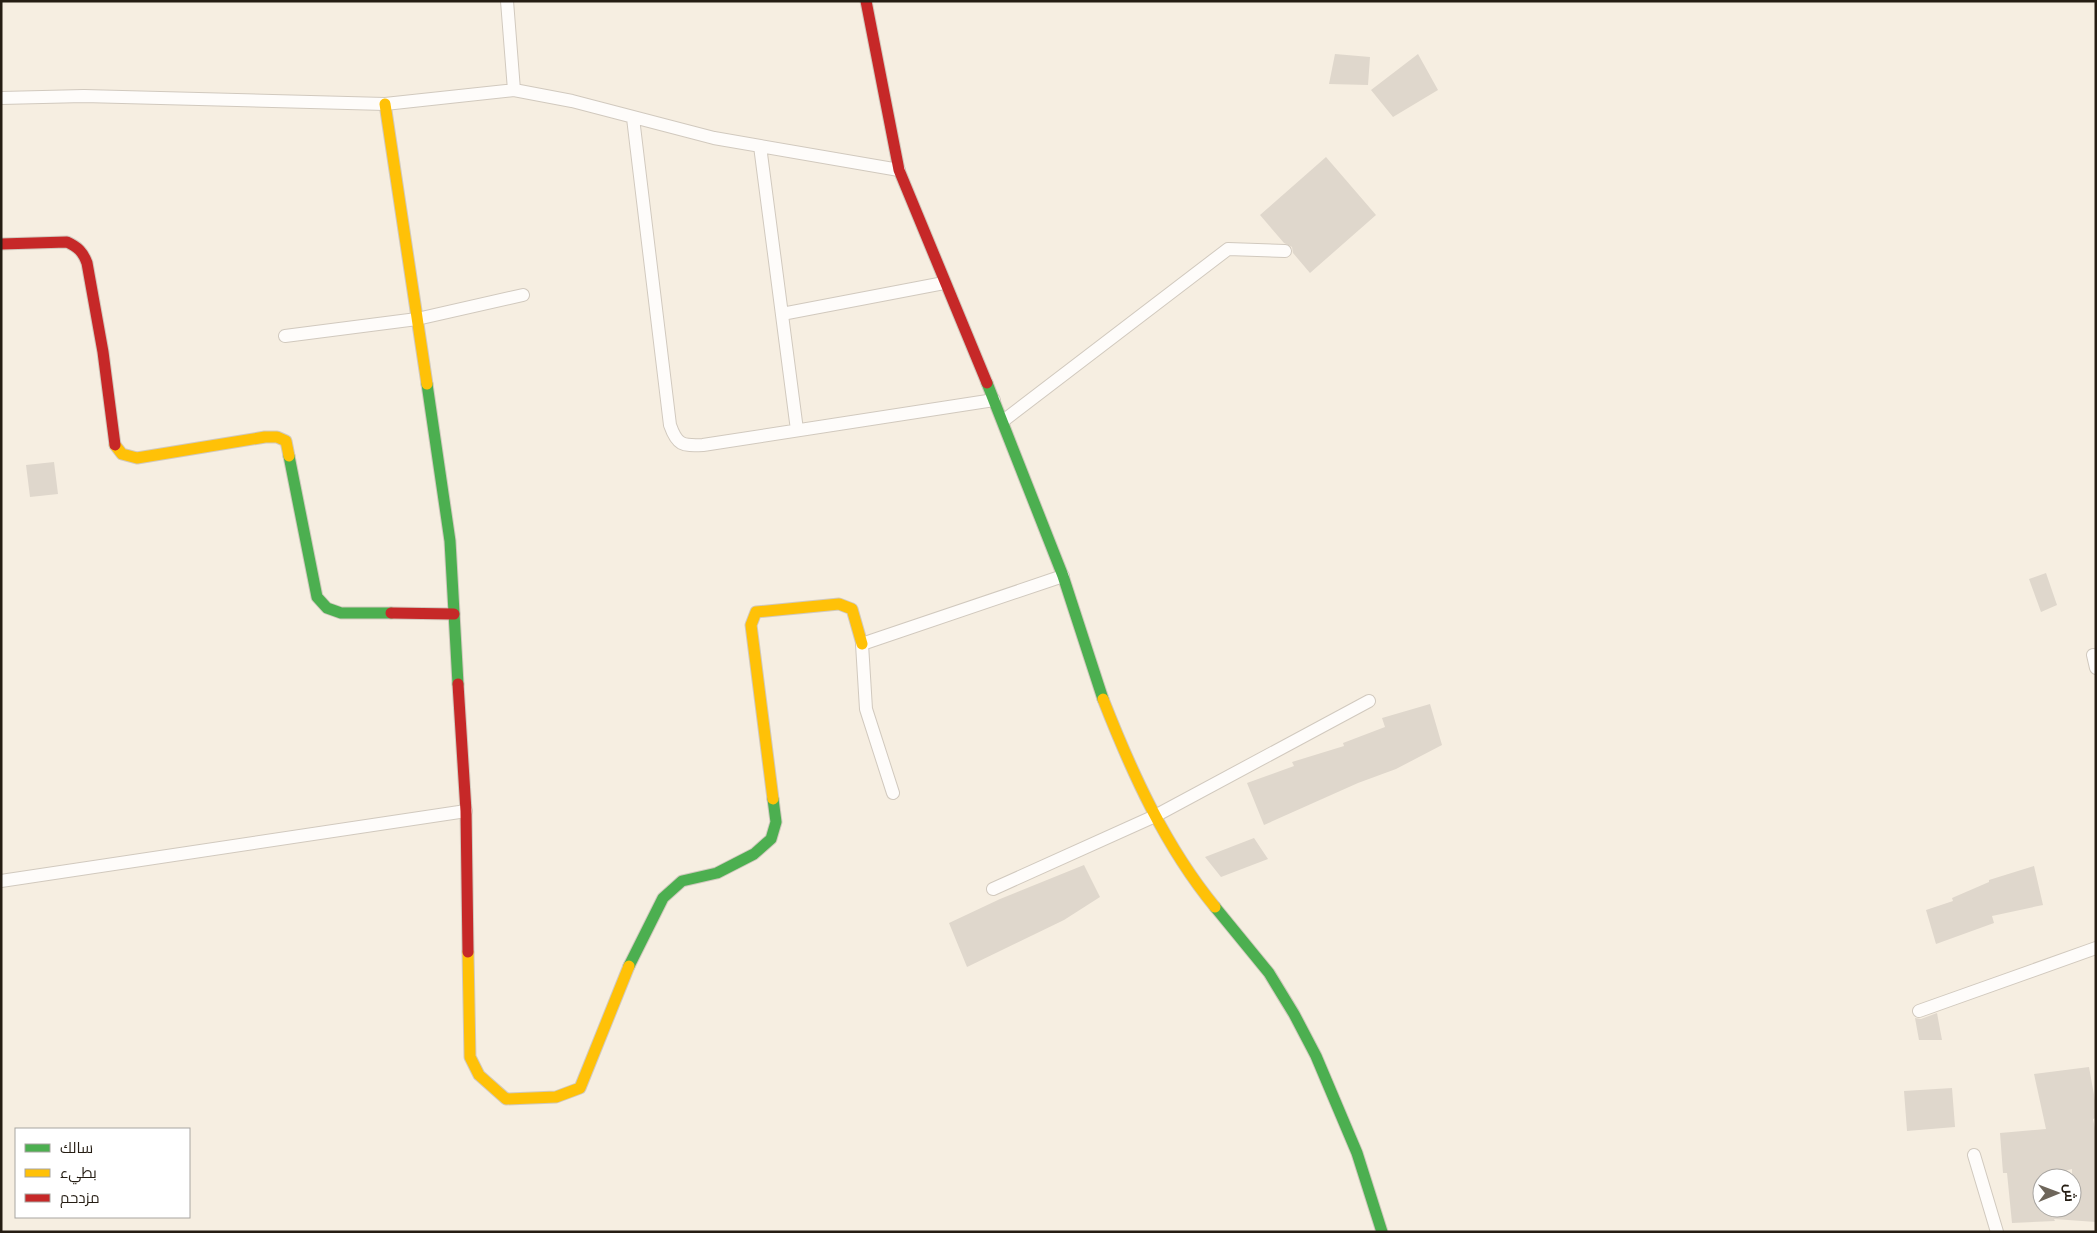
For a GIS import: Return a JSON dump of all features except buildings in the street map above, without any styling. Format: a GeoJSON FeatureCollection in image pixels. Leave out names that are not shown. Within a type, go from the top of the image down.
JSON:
{"type":"FeatureCollection","features":[{"type":"Feature","properties":{"kind":"street"},"geometry":{"type":"LineString","coordinates":[[507,1],[514,90]]}},
{"type":"Feature","properties":{"kind":"street"},"geometry":{"type":"LineString","coordinates":[[866,1],[899,170],[944,284],[1003,421],[1063,576],[1092,672],[1122,748],[1167,840],[1192,879],[1257,957],[1294,1014],[1316,1056],[1357,1153],[1382,1232]]}},
{"type":"Feature","properties":{"kind":"street"},"geometry":{"type":"LineString","coordinates":[[1,98],[84,96],[386,104],[514,90],[572,101],[714,138],[899,170]]}},
{"type":"Feature","properties":{"kind":"street"},"geometry":{"type":"LineString","coordinates":[[386,104],[450,541],[466,811],[470,1057],[479,1075],[506,1099],[556,1097],[580,1088],[628,969],[663,898],[682,881],[718,873],[754,854],[771,840],[776,822],[751,625],[756,612],[839,604],[852,609],[862,644],[866,709],[893,793]]}},
{"type":"Feature","properties":{"kind":"street"},"geometry":{"type":"LineString","coordinates":[[633,118],[670,424],[675,439],[687,446],[703,445],[994,400]]}},
{"type":"Feature","properties":{"kind":"street"},"geometry":{"type":"LineString","coordinates":[[760,146],[797,430]]}},
{"type":"Feature","properties":{"kind":"street"},"geometry":{"type":"LineString","coordinates":[[1,244],[67,242],[76,246],[83,253],[91,282],[103,352],[114,444],[122,454],[137,458],[265,437],[277,437],[286,441],[317,597],[326,608],[341,613],[454,614]]}},
{"type":"Feature","properties":{"kind":"street"},"geometry":{"type":"LineString","coordinates":[[1003,421],[1228,249],[1285,252]]}},
{"type":"Feature","properties":{"kind":"street"},"geometry":{"type":"LineString","coordinates":[[782,314],[944,284]]}},
{"type":"Feature","properties":{"kind":"street"},"geometry":{"type":"LineString","coordinates":[[286,336],[417,319],[524,296]]}},
{"type":"Feature","properties":{"kind":"street"},"geometry":{"type":"LineString","coordinates":[[862,644],[1063,576]]}},
{"type":"Feature","properties":{"kind":"street"},"geometry":{"type":"LineString","coordinates":[[993,889],[1155,816],[1369,701]]}},
{"type":"Feature","properties":{"kind":"street"},"geometry":{"type":"LineString","coordinates":[[1,881],[466,811]]}},
{"type":"Feature","properties":{"kind":"street"},"geometry":{"type":"LineString","coordinates":[[1919,1010],[2096,948]]}},
{"type":"Feature","properties":{"kind":"street"},"geometry":{"type":"LineString","coordinates":[[1974,1155],[1997,1232]]}},
{"type":"Feature","properties":{"kind":"traffic: fast"},"geometry":{"type":"LineString","coordinates":[[987,383],[1063,576],[1103,699]]}},
{"type":"Feature","properties":{"kind":"traffic: fast"},"geometry":{"type":"LineString","coordinates":[[427,384],[450,541],[458,684]]}},
{"type":"Feature","properties":{"kind":"traffic: fast"},"geometry":{"type":"LineString","coordinates":[[289,456],[317,597],[327,608],[341,613],[391,613]]}},
{"type":"Feature","properties":{"kind":"traffic: fast"},"geometry":{"type":"LineString","coordinates":[[629,966],[663,898],[682,881],[717,873],[754,854],[771,839],[776,822],[773,799]]}},
{"type":"Feature","properties":{"kind":"traffic: fast"},"geometry":{"type":"LineString","coordinates":[[1215,907],[1269,973],[1294,1014],[1316,1056],[1357,1153],[1382,1232]]}},
{"type":"Feature","properties":{"kind":"traffic: slow"},"geometry":{"type":"LineString","coordinates":[[385,104],[427,384]]}},
{"type":"Feature","properties":{"kind":"traffic: slow"},"geometry":{"type":"LineString","coordinates":[[115,445],[122,454],[137,458],[265,437],[277,437],[286,441],[289,456]]}},
{"type":"Feature","properties":{"kind":"traffic: slow"},"geometry":{"type":"LineString","coordinates":[[773,799],[751,625],[756,612],[839,604],[852,609],[862,644]]}},
{"type":"Feature","properties":{"kind":"traffic: slow"},"geometry":{"type":"LineString","coordinates":[[1103,699],[1151,808],[1180,859],[1215,907]]}},
{"type":"Feature","properties":{"kind":"traffic: slow"},"geometry":{"type":"LineString","coordinates":[[468,952],[470,1057],[479,1075],[506,1099],[556,1097],[580,1088],[629,966]]}},
{"type":"Feature","properties":{"kind":"traffic: jam"},"geometry":{"type":"LineString","coordinates":[[866,1],[899,170],[987,383]]}},
{"type":"Feature","properties":{"kind":"traffic: jam"},"geometry":{"type":"LineString","coordinates":[[1,244],[67,242],[77,248],[84,256],[87,263],[103,352],[115,445]]}},
{"type":"Feature","properties":{"kind":"traffic: jam"},"geometry":{"type":"LineString","coordinates":[[391,613],[454,614]]}},
{"type":"Feature","properties":{"kind":"traffic: jam"},"geometry":{"type":"LineString","coordinates":[[458,684],[466,811],[468,952]]}}]}
